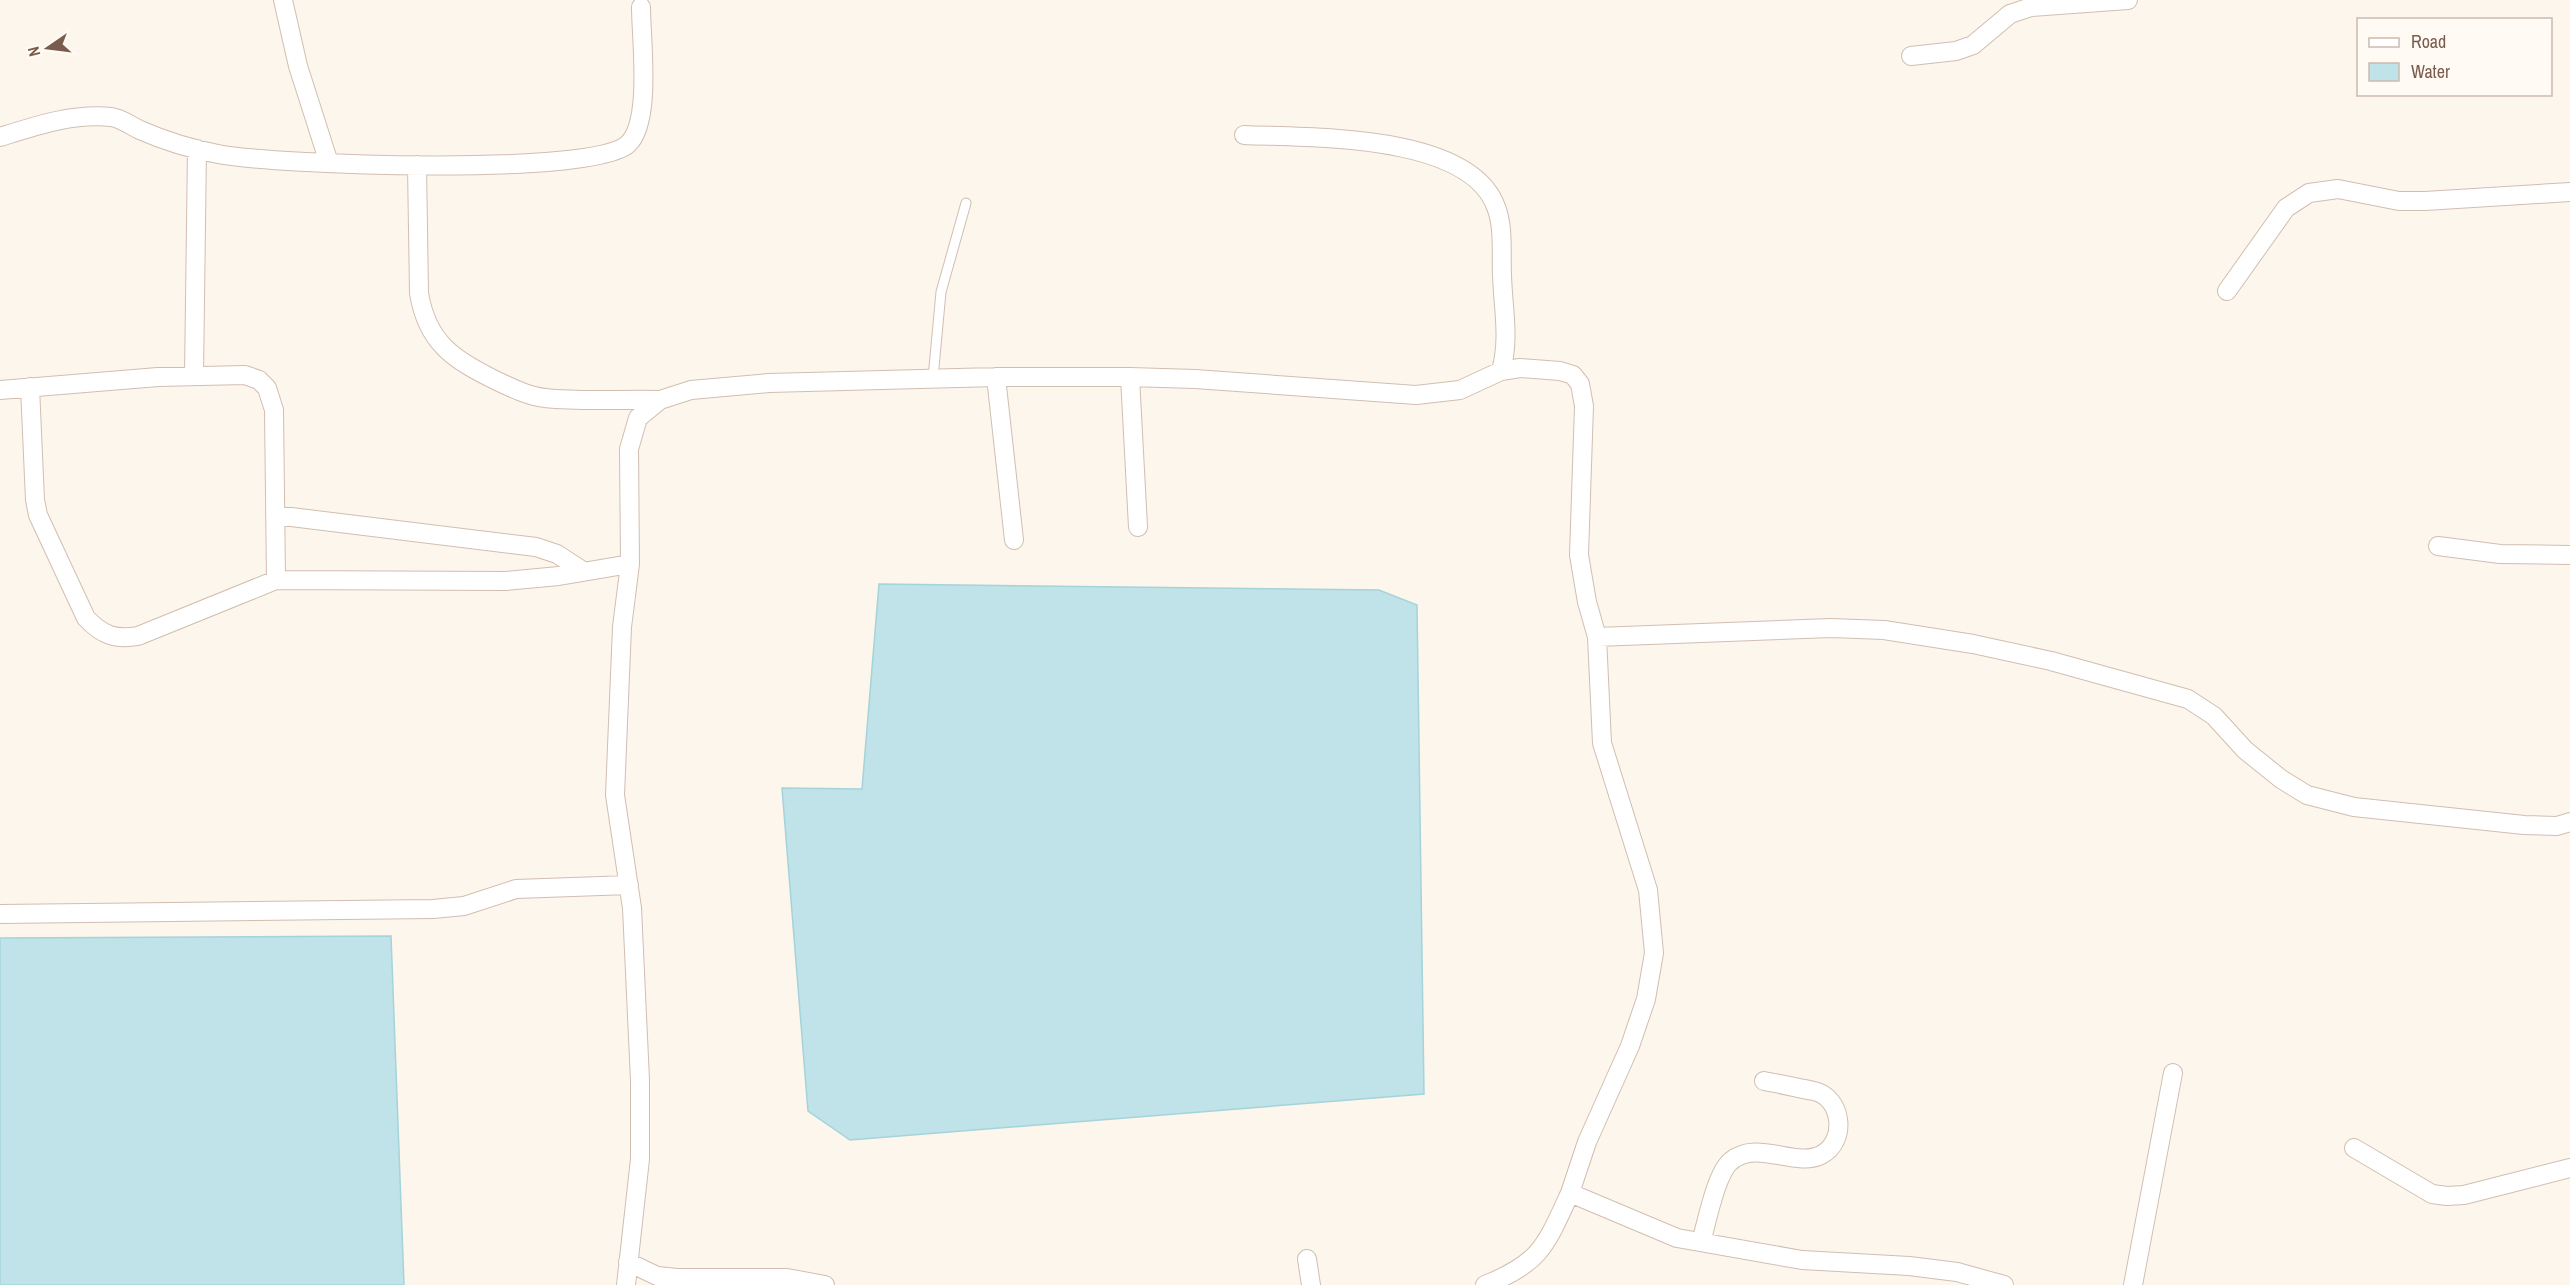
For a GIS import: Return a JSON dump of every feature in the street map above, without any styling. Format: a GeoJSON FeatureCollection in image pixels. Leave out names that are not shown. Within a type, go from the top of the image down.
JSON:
{"type":"FeatureCollection","features":[{"type":"Feature","properties":{"kind":"street"},"geometry":{"type":"LineString","coordinates":[[283,0],[298,66],[329,163]]}},
{"type":"Feature","properties":{"kind":"street"},"geometry":{"type":"LineString","coordinates":[[1911,56],[1956,51],[1973,45],[2010,14],[2031,7],[2128,0]]}},
{"type":"Feature","properties":{"kind":"street"},"geometry":{"type":"LineString","coordinates":[[0,137],[57,121],[114,117],[150,134],[219,155],[284,162],[417,165],[508,164],[579,159],[613,153],[628,144],[637,129],[642,109],[641,7]]}},
{"type":"Feature","properties":{"kind":"street"},"geometry":{"type":"LineString","coordinates":[[1244,135],[1405,146],[1458,166],[1480,182],[1492,199],[1499,220],[1508,346],[1502,371]]}},
{"type":"Feature","properties":{"kind":"street"},"geometry":{"type":"LineString","coordinates":[[194,376],[197,149]]}},
{"type":"Feature","properties":{"kind":"street"},"geometry":{"type":"LineString","coordinates":[[417,165],[419,293],[422,310],[444,350],[466,366],[519,391],[543,398],[660,400],[692,390],[769,383],[996,377],[1195,379],[1416,395],[1460,390],[1502,371],[1520,368],[1560,371],[1573,375],[1580,384],[1584,406],[1579,555],[1587,602],[1598,637],[1602,743],[1648,890],[1654,952],[1646,999],[1630,1046],[1587,1142],[1570,1193],[1546,1244],[1531,1262],[1510,1275],[1485,1285]]}},
{"type":"Feature","properties":{"kind":"street"},"geometry":{"type":"LineString","coordinates":[[2227,291],[2286,208],[2309,193],[2338,189],[2399,201],[2426,201],[2570,192]]}},
{"type":"Feature","properties":{"kind":"street"},"geometry":{"type":"LineString","coordinates":[[0,390],[194,376],[245,375],[259,380],[267,388],[274,410],[276,580]]}},
{"type":"Feature","properties":{"kind":"street"},"geometry":{"type":"LineString","coordinates":[[996,377],[1014,540]]}},
{"type":"Feature","properties":{"kind":"street"},"geometry":{"type":"LineString","coordinates":[[1130,377],[1138,527]]}},
{"type":"Feature","properties":{"kind":"street"},"geometry":{"type":"LineString","coordinates":[[30,387],[35,500],[38,515],[87,618],[97,629],[122,639],[138,636],[276,580],[506,581],[630,564]]}},
{"type":"Feature","properties":{"kind":"street"},"geometry":{"type":"LineString","coordinates":[[626,1285],[640,1159],[640,1091],[629,885],[615,795],[622,627],[630,564],[629,449],[638,418],[660,400]]}},
{"type":"Feature","properties":{"kind":"street"},"geometry":{"type":"LineString","coordinates":[[275,515],[536,547],[557,554],[583,571]]}},
{"type":"Feature","properties":{"kind":"street"},"geometry":{"type":"LineString","coordinates":[[2438,546],[2500,554],[2570,555]]}},
{"type":"Feature","properties":{"kind":"street"},"geometry":{"type":"LineString","coordinates":[[1598,637],[1831,628],[1884,630],[1973,644],[2051,661],[2188,699],[2214,716],[2244,750],[2281,779],[2307,795],[2354,807],[2557,826],[2570,822]]}},
{"type":"Feature","properties":{"kind":"street"},"geometry":{"type":"LineString","coordinates":[[0,914],[433,909],[464,906],[516,890],[629,885]]}},
{"type":"Feature","properties":{"kind":"street"},"geometry":{"type":"LineString","coordinates":[[2133,1285],[2173,1073]]}},
{"type":"Feature","properties":{"kind":"street"},"geometry":{"type":"LineString","coordinates":[[1701,1242],[1724,1169],[1733,1159],[1762,1153],[1812,1158],[1833,1146],[1839,1119],[1834,1103],[1825,1093],[1764,1081]]}},
{"type":"Feature","properties":{"kind":"street"},"geometry":{"type":"LineString","coordinates":[[2354,1148],[2432,1194],[2447,1197],[2464,1195],[2570,1168]]}},
{"type":"Feature","properties":{"kind":"street"},"geometry":{"type":"LineString","coordinates":[[1570,1193],[1677,1238],[1802,1260],[1909,1266],[1957,1272],[2004,1285]]}},
{"type":"Feature","properties":{"kind":"street"},"geometry":{"type":"LineString","coordinates":[[1307,1259],[1311,1285]]}},
{"type":"Feature","properties":{"kind":"street"},"geometry":{"type":"LineString","coordinates":[[627,1262],[657,1276],[787,1278],[825,1285]]}},
{"type":"Feature","properties":{"kind":"lane"},"geometry":{"type":"LineString","coordinates":[[933,378],[941,292],[966,203]]}},
{"type":"Feature","properties":{"kind":"water"},"geometry":{"type":"Polygon","coordinates":[[[879,584],[1379,590],[1417,605],[1424,1094],[850,1140],[808,1111],[782,788],[862,789],[879,584]]]}},
{"type":"Feature","properties":{"kind":"water"},"geometry":{"type":"Polygon","coordinates":[[[391,936],[404,1285],[0,1285],[0,938],[391,936]]]}}]}
